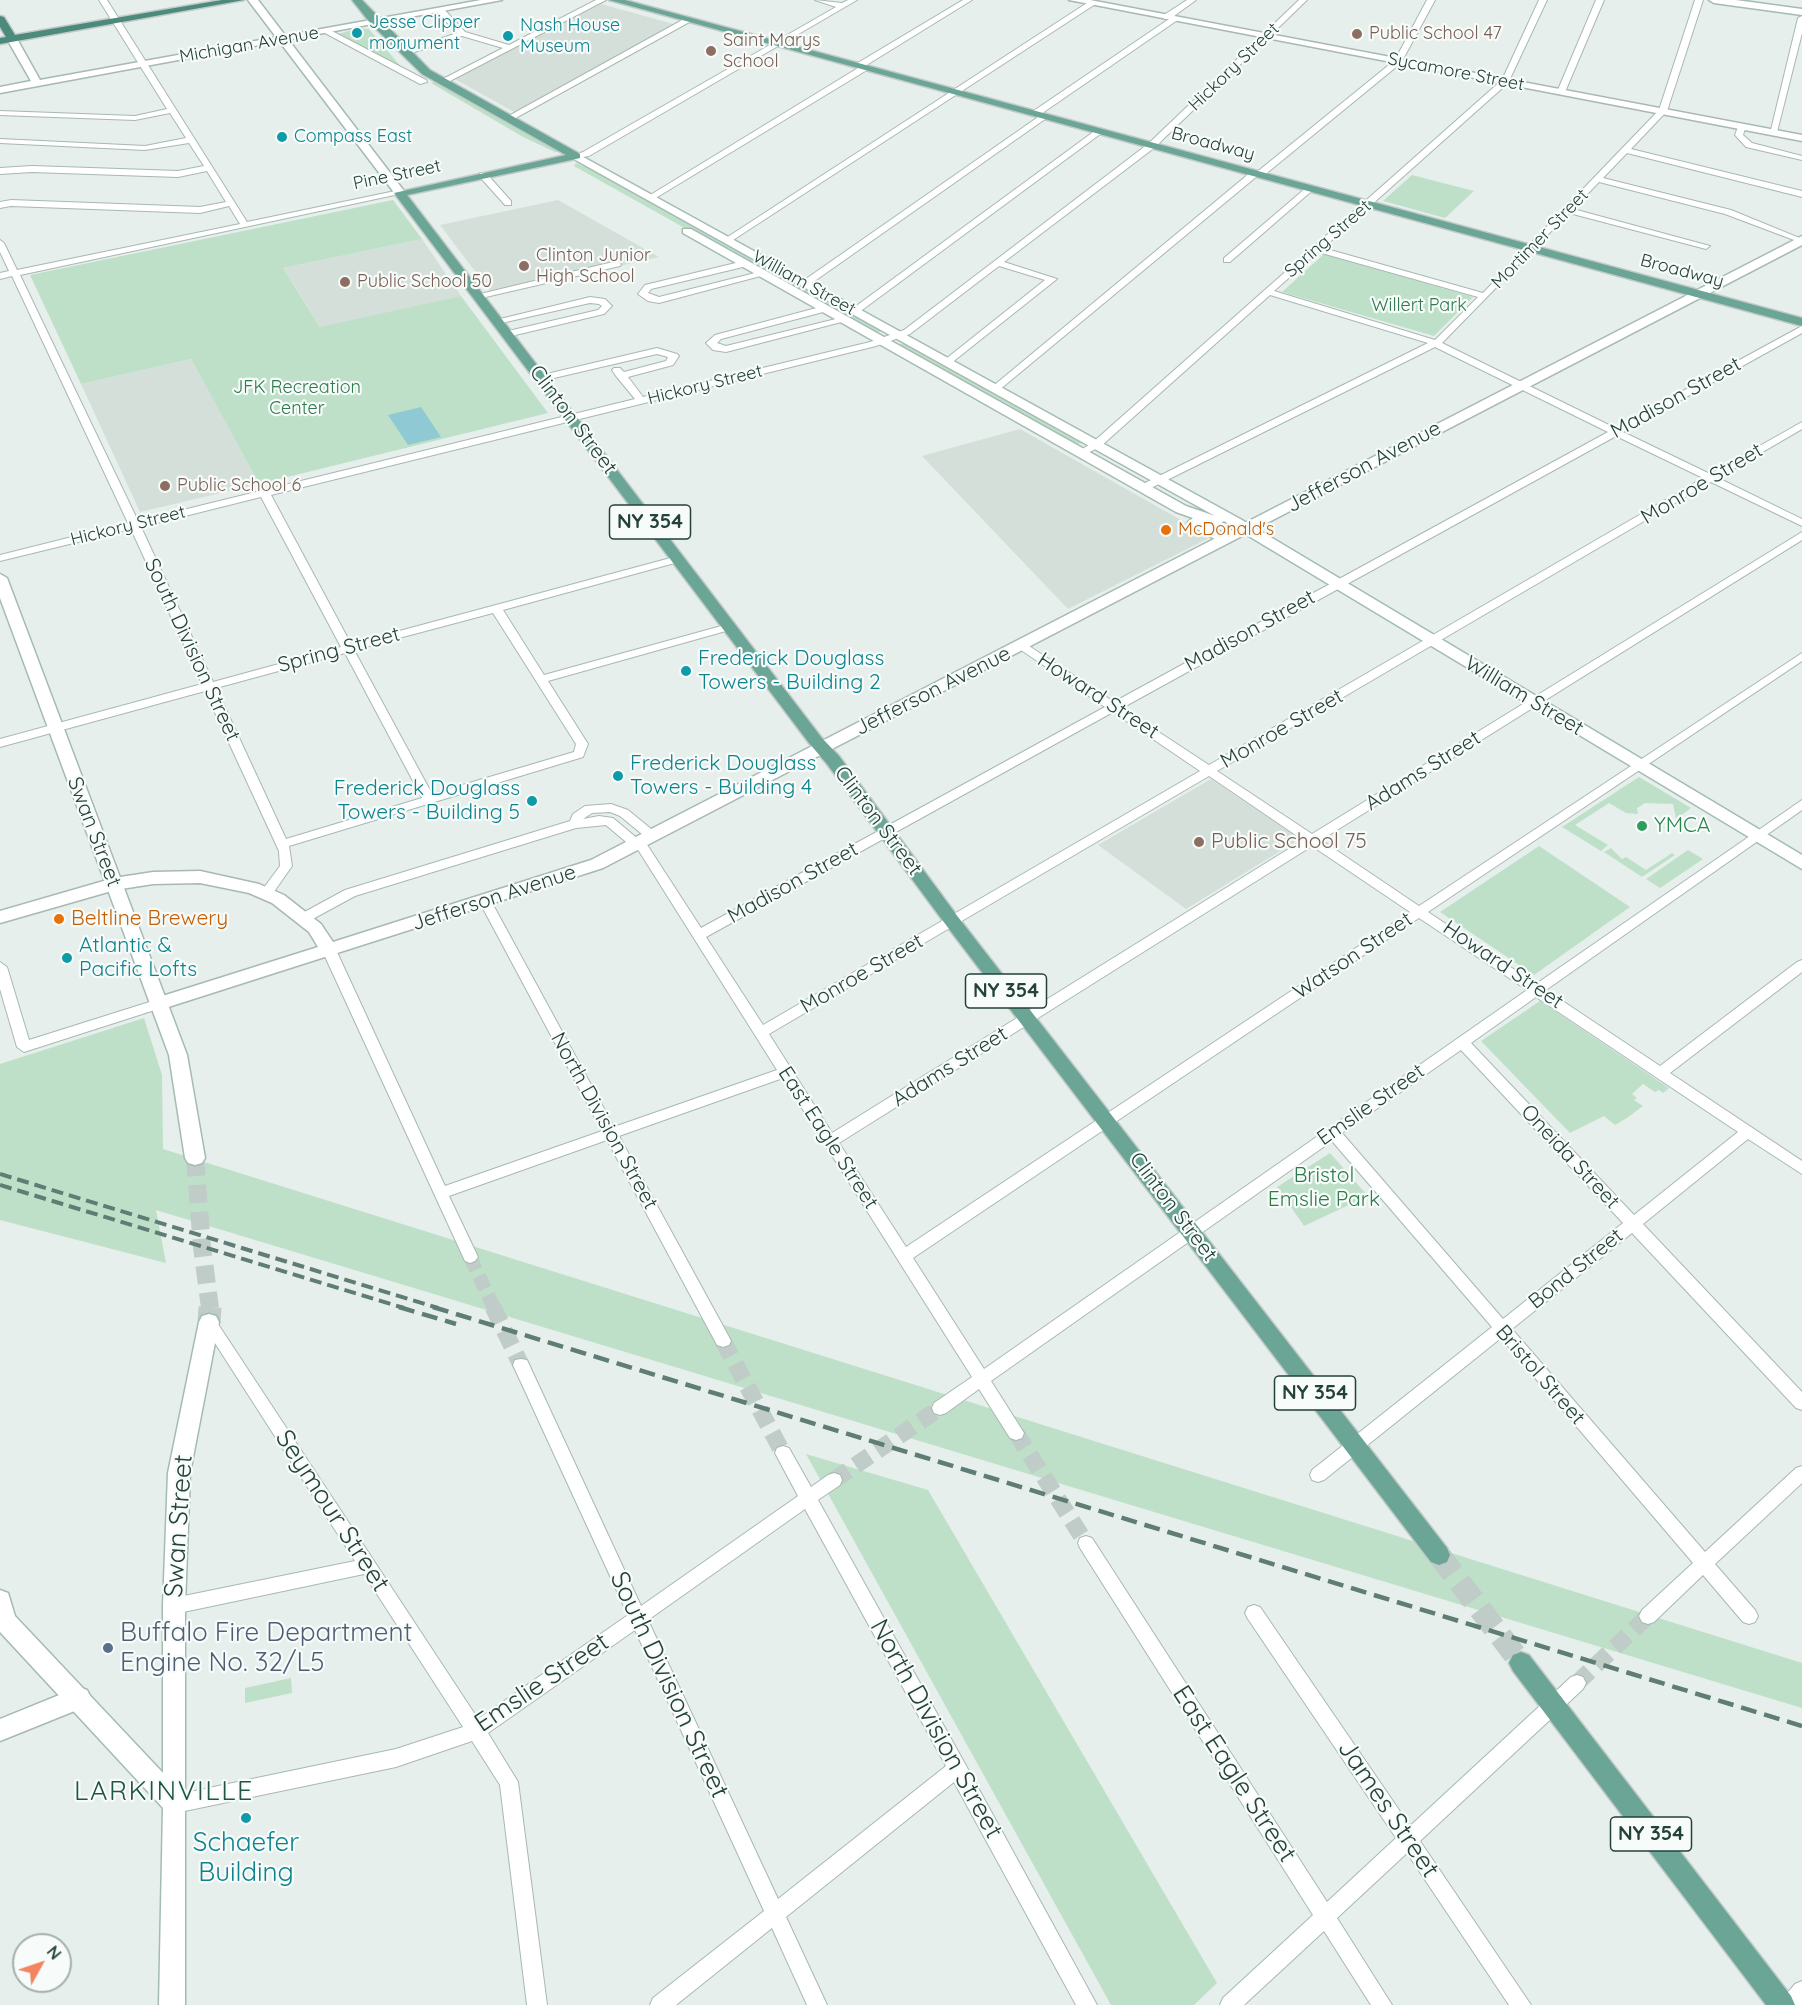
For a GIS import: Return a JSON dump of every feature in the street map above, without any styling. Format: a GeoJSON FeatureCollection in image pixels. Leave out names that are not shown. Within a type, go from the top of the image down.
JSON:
{"type":"FeatureCollection","features":[{"type":"Feature","properties":{"kind":"highway"},"geometry":{"type":"LineString","coordinates":[[0,41],[239,0]]}},
{"type":"Feature","properties":{"kind":"highway"},"geometry":{"type":"LineString","coordinates":[[0,19],[12,39]]}},
{"type":"Feature","properties":{"kind":"main road","name":"Clinton Street"},"geometry":{"type":"LineString","coordinates":[[253,0],[886,831],[952,921],[1439,1555]]}},
{"type":"Feature","properties":{"kind":"main road","name":"William Street"},"geometry":{"type":"LineString","coordinates":[[357,0],[375,22],[381,25],[420,67],[443,81],[1245,529],[1802,863]]}},
{"type":"Feature","properties":{"kind":"main road","name":"Michigan Avenue"},"geometry":{"type":"LineString","coordinates":[[0,90],[497,0]]}},
{"type":"Feature","properties":{"kind":"main road","name":"Broadway"},"geometry":{"type":"LineString","coordinates":[[614,0],[1802,322]]}},
{"type":"Feature","properties":{"kind":"main road"},"geometry":{"type":"LineString","coordinates":[[1714,0],[1802,12]]}},
{"type":"Feature","properties":{"kind":"main road","name":"Sycamore Street"},"geometry":{"type":"LineString","coordinates":[[1085,1],[1802,138]]}},
{"type":"Feature","properties":{"kind":"main road","name":"William Street"},"geometry":{"type":"LineString","coordinates":[[375,22],[374,26],[423,82],[1180,509],[1245,529]]}},
{"type":"Feature","properties":{"kind":"main road"},"geometry":{"type":"LineString","coordinates":[[12,39],[37,83]]}},
{"type":"Feature","properties":{"kind":"main road","name":"Pine Street"},"geometry":{"type":"LineString","coordinates":[[400,193],[576,156]]}},
{"type":"Feature","properties":{"kind":"main road","name":"Jefferson Avenue"},"geometry":{"type":"LineString","coordinates":[[159,1004],[589,868],[1801,241]]}},
{"type":"Feature","properties":{"kind":"main road"},"geometry":{"type":"LineString","coordinates":[[1180,509],[1187,518],[1225,539]]}},
{"type":"Feature","properties":{"kind":"main road","name":"Swan Street"},"geometry":{"type":"LineString","coordinates":[[0,578],[178,1055],[195,1158]]}},
{"type":"Feature","properties":{"kind":"main road"},"geometry":{"type":"LineString","coordinates":[[0,917],[114,884],[153,878],[200,877],[266,893],[304,918],[320,934],[330,950]]}},
{"type":"Feature","properties":{"kind":"main road","name":"Swan Street"},"geometry":{"type":"LineString","coordinates":[[172,2005],[175,1804],[174,1606],[178,1473],[209,1322]]}},
{"type":"Feature","properties":{"kind":"main road"},"geometry":{"type":"LineString","coordinates":[[0,1600],[5,1621],[79,1698],[175,1804]]}},
{"type":"Feature","properties":{"kind":"main road","name":"NY 354"},"geometry":{"type":"LineString","coordinates":[[1521,1663],[1782,2005]]}},
{"type":"Feature","properties":{"kind":"main road"},"geometry":{"type":"LineString","coordinates":[[0,1730],[79,1698]]}},
{"type":"Feature","properties":{"kind":"street"},"geometry":{"type":"LineString","coordinates":[[103,0],[245,225]]}},
{"type":"Feature","properties":{"kind":"street"},"geometry":{"type":"LineString","coordinates":[[443,81],[602,0]]}},
{"type":"Feature","properties":{"kind":"street"},"geometry":{"type":"LineString","coordinates":[[819,0],[843,6]]}},
{"type":"Feature","properties":{"kind":"street","name":"Pine Street"},"geometry":{"type":"LineString","coordinates":[[576,156],[586,154],[854,0]]}},
{"type":"Feature","properties":{"kind":"street"},"geometry":{"type":"LineString","coordinates":[[651,197],[968,0]]}},
{"type":"Feature","properties":{"kind":"street"},"geometry":{"type":"LineString","coordinates":[[806,284],[1040,116],[1192,0]]}},
{"type":"Feature","properties":{"kind":"street","name":"Hickory Street"},"geometry":{"type":"LineString","coordinates":[[0,558],[882,341],[907,332],[1151,146],[1303,0]]}},
{"type":"Feature","properties":{"kind":"street"},"geometry":{"type":"LineString","coordinates":[[996,389],[1398,61],[1431,0]]}},
{"type":"Feature","properties":{"kind":"street","name":"Spring Street"},"geometry":{"type":"LineString","coordinates":[[1081,453],[1096,445],[1505,81],[1543,0]]}},
{"type":"Feature","properties":{"kind":"street"},"geometry":{"type":"LineString","coordinates":[[1561,92],[1600,0]]}},
{"type":"Feature","properties":{"kind":"street","name":"Mortimer Street"},"geometry":{"type":"LineString","coordinates":[[1143,488],[1442,340],[1663,111],[1700,0]]}},
{"type":"Feature","properties":{"kind":"street"},"geometry":{"type":"LineString","coordinates":[[727,240],[955,92],[1085,1]]}},
{"type":"Feature","properties":{"kind":"street"},"geometry":{"type":"LineString","coordinates":[[440,10],[462,34],[509,47]]}},
{"type":"Feature","properties":{"kind":"street"},"geometry":{"type":"LineString","coordinates":[[1773,132],[1802,18]]}},
{"type":"Feature","properties":{"kind":"street"},"geometry":{"type":"LineString","coordinates":[[509,118],[689,21]]}},
{"type":"Feature","properties":{"kind":"street","name":"William Street"},"geometry":{"type":"LineString","coordinates":[[328,31],[423,82]]}},
{"type":"Feature","properties":{"kind":"street"},"geometry":{"type":"LineString","coordinates":[[406,52],[462,34]]}},
{"type":"Feature","properties":{"kind":"street"},"geometry":{"type":"LineString","coordinates":[[0,113],[135,118],[172,110]]}},
{"type":"Feature","properties":{"kind":"street"},"geometry":{"type":"LineString","coordinates":[[1742,126],[1739,135],[1749,145],[1802,158]]}},
{"type":"Feature","properties":{"kind":"street"},"geometry":{"type":"LineString","coordinates":[[855,311],[1099,132]]}},
{"type":"Feature","properties":{"kind":"street"},"geometry":{"type":"LineString","coordinates":[[0,141],[145,148],[191,140]]}},
{"type":"Feature","properties":{"kind":"street"},"geometry":{"type":"LineString","coordinates":[[1625,150],[1802,194]]}},
{"type":"Feature","properties":{"kind":"street"},"geometry":{"type":"LineString","coordinates":[[0,171],[32,169],[178,174],[209,168]]}},
{"type":"Feature","properties":{"kind":"street"},"geometry":{"type":"LineString","coordinates":[[483,175],[508,203]]}},
{"type":"Feature","properties":{"kind":"street"},"geometry":{"type":"LineString","coordinates":[[1598,179],[1728,212],[1801,241]]}},
{"type":"Feature","properties":{"kind":"street"},"geometry":{"type":"LineString","coordinates":[[1227,260],[1310,189]]}},
{"type":"Feature","properties":{"kind":"street","name":"Pine Street"},"geometry":{"type":"LineString","coordinates":[[0,276],[400,193]]}},
{"type":"Feature","properties":{"kind":"street"},"geometry":{"type":"LineString","coordinates":[[0,205],[11,202],[200,210],[231,203]]}},
{"type":"Feature","properties":{"kind":"street"},"geometry":{"type":"LineString","coordinates":[[1568,210],[1706,246]]}},
{"type":"Feature","properties":{"kind":"street","name":"South Division Street"},"geometry":{"type":"LineString","coordinates":[[0,243],[135,525],[282,844],[286,866],[266,893]]}},
{"type":"Feature","properties":{"kind":"street"},"geometry":{"type":"LineString","coordinates":[[1317,249],[1484,296]]}},
{"type":"Feature","properties":{"kind":"street"},"geometry":{"type":"LineString","coordinates":[[947,362],[1052,279],[998,263]]}},
{"type":"Feature","properties":{"kind":"street"},"geometry":{"type":"LineString","coordinates":[[477,296],[617,264]]}},
{"type":"Feature","properties":{"kind":"street"},"geometry":{"type":"LineString","coordinates":[[744,264],[648,287],[643,294],[651,299],[659,300],[763,274]]}},
{"type":"Feature","properties":{"kind":"street"},"geometry":{"type":"LineString","coordinates":[[1268,292],[1435,343],[1802,523]]}},
{"type":"Feature","properties":{"kind":"street"},"geometry":{"type":"LineString","coordinates":[[497,321],[590,300],[602,301],[607,306],[601,312],[507,334]]}},
{"type":"Feature","properties":{"kind":"street"},"geometry":{"type":"LineString","coordinates":[[824,309],[718,337],[711,343],[716,348],[726,349],[844,320]]}},
{"type":"Feature","properties":{"kind":"street","name":"Madison Street"},"geometry":{"type":"LineString","coordinates":[[699,934],[1802,329]]}},
{"type":"Feature","properties":{"kind":"street"},"geometry":{"type":"LineString","coordinates":[[540,378],[657,351],[665,351],[674,356],[670,363],[621,376]]}},
{"type":"Feature","properties":{"kind":"street"},"geometry":{"type":"LineString","coordinates":[[610,362],[641,401]]}},
{"type":"Feature","properties":{"kind":"street","name":"Monroe Street"},"geometry":{"type":"LineString","coordinates":[[761,1032],[1802,425]]}},
{"type":"Feature","properties":{"kind":"street"},"geometry":{"type":"LineString","coordinates":[[264,492],[429,800]]}},
{"type":"Feature","properties":{"kind":"street","name":"Adams Street"},"geometry":{"type":"LineString","coordinates":[[830,1141],[1802,535]]}},
{"type":"Feature","properties":{"kind":"street","name":"Spring Street"},"geometry":{"type":"LineString","coordinates":[[0,743],[678,559]]}},
{"type":"Feature","properties":{"kind":"street"},"geometry":{"type":"LineString","coordinates":[[282,844],[579,754],[582,744],[496,608]]}},
{"type":"Feature","properties":{"kind":"street"},"geometry":{"type":"LineString","coordinates":[[542,679],[729,627]]}},
{"type":"Feature","properties":{"kind":"street","name":"Howard Street"},"geometry":{"type":"LineString","coordinates":[[1022,646],[1115,705],[1800,1163]]}},
{"type":"Feature","properties":{"kind":"street","name":"Watson Street"},"geometry":{"type":"LineString","coordinates":[[904,1256],[1802,656]]}},
{"type":"Feature","properties":{"kind":"street","name":"Emslie Street"},"geometry":{"type":"LineString","coordinates":[[940,1408],[1802,804]]}},
{"type":"Feature","properties":{"kind":"street","name":"East Eagle Street"},"geometry":{"type":"LineString","coordinates":[[304,918],[350,892],[574,824],[599,820],[609,822],[643,841],[786,1072],[1017,1432]]}},
{"type":"Feature","properties":{"kind":"street","name":"North Division Street"},"geometry":{"type":"LineString","coordinates":[[485,901],[723,1341]]}},
{"type":"Feature","properties":{"kind":"street"},"geometry":{"type":"LineString","coordinates":[[330,950],[470,1257]]}},
{"type":"Feature","properties":{"kind":"street"},"geometry":{"type":"LineString","coordinates":[[1662,1072],[1802,965]]}},
{"type":"Feature","properties":{"kind":"street","name":"Jefferson Avenue"},"geometry":{"type":"LineString","coordinates":[[0,967],[24,1047],[159,1004]]}},
{"type":"Feature","properties":{"kind":"street","name":"Oneida Street"},"geometry":{"type":"LineString","coordinates":[[1461,1041],[1802,1403]]}},
{"type":"Feature","properties":{"kind":"street"},"geometry":{"type":"LineString","coordinates":[[441,1193],[786,1072]]}},
{"type":"Feature","properties":{"kind":"street","name":"Bond Street"},"geometry":{"type":"LineString","coordinates":[[1318,1475],[1749,1131]]}},
{"type":"Feature","properties":{"kind":"street","name":"Bristol Street"},"geometry":{"type":"LineString","coordinates":[[1333,1132],[1749,1616]]}},
{"type":"Feature","properties":{"kind":"street","name":"Seymour Street"},"geometry":{"type":"LineString","coordinates":[[209,1322],[509,1782],[537,2005]]}},
{"type":"Feature","properties":{"kind":"street","name":"South Division Street"},"geometry":{"type":"LineString","coordinates":[[521,1365],[817,2005]]}},
{"type":"Feature","properties":{"kind":"street","name":"North Division Street"},"geometry":{"type":"LineString","coordinates":[[783,1453],[1087,2005]]}},
{"type":"Feature","properties":{"kind":"street"},"geometry":{"type":"LineString","coordinates":[[1648,1616],[1802,1473]]}},
{"type":"Feature","properties":{"kind":"street","name":"Emslie Street"},"geometry":{"type":"LineString","coordinates":[[175,1804],[396,1758],[476,1731],[834,1480]]}},
{"type":"Feature","properties":{"kind":"street","name":"East Eagle Street"},"geometry":{"type":"LineString","coordinates":[[1086,1544],[1382,2005]]}},
{"type":"Feature","properties":{"kind":"street"},"geometry":{"type":"LineString","coordinates":[[174,1606],[368,1566]]}},
{"type":"Feature","properties":{"kind":"street","name":"James Street"},"geometry":{"type":"LineString","coordinates":[[1254,1613],[1521,2005]]}},
{"type":"Feature","properties":{"kind":"street"},"geometry":{"type":"LineString","coordinates":[[1230,2005],[1578,1683]]}},
{"type":"Feature","properties":{"kind":"street"},"geometry":{"type":"LineString","coordinates":[[660,2005],[958,1768]]}},
{"type":"Feature","properties":{"kind":"street"},"geometry":{"type":"LineString","coordinates":[[1790,2005],[1802,1991]]}},
{"type":"Feature","properties":{"kind":"shaded area"},"geometry":{"type":"Polygon","coordinates":[[[601,4],[677,25],[514,112],[453,78],[601,4]]]}},
{"type":"Feature","properties":{"kind":"shaded area"},"geometry":{"type":"Polygon","coordinates":[[[558,200],[659,257],[493,295],[440,225],[558,200]]]}},
{"type":"Feature","properties":{"kind":"shaded area"},"geometry":{"type":"Polygon","coordinates":[[[422,239],[461,296],[321,328],[283,268],[422,239]]]}},
{"type":"Feature","properties":{"kind":"shaded area"},"geometry":{"type":"Polygon","coordinates":[[[191,359],[259,484],[140,512],[81,384],[191,359]]]}},
{"type":"Feature","properties":{"kind":"shaded area"},"geometry":{"type":"Polygon","coordinates":[[[1020,429],[1211,537],[1068,609],[922,456],[1020,429]]]}},
{"type":"Feature","properties":{"kind":"shaded area","name":"Public School 75"},"geometry":{"type":"Polygon","coordinates":[[[1211,779],[1300,839],[1186,909],[1098,845],[1211,779]]]}},
{"type":"Feature","properties":{"kind":"green space","name":"Jesse Clipper monument"},"geometry":{"type":"Polygon","coordinates":[[[359,28],[369,29],[403,69],[338,34],[359,28]]]}},
{"type":"Feature","properties":{"kind":"green space"},"geometry":{"type":"Polygon","coordinates":[[[435,82],[490,109],[562,151],[555,152],[523,137],[431,83],[435,82]]]}},
{"type":"Feature","properties":{"kind":"green space"},"geometry":{"type":"Polygon","coordinates":[[[576,163],[611,177],[883,331],[872,333],[574,166],[576,163]]]}},
{"type":"Feature","properties":{"kind":"green space"},"geometry":{"type":"Polygon","coordinates":[[[1412,175],[1474,191],[1445,218],[1383,201],[1412,175]]]}},
{"type":"Feature","properties":{"kind":"green space","name":"JFK Recreation Center"},"geometry":{"type":"Polygon","coordinates":[[[393,200],[422,239],[283,268],[320,327],[461,296],[548,413],[259,484],[191,359],[81,384],[30,275],[393,200]]]}},
{"type":"Feature","properties":{"kind":"green space","name":"Willert Park"},"geometry":{"type":"Polygon","coordinates":[[[1324,254],[1473,297],[1434,336],[1282,292],[1324,254]]]}},
{"type":"Feature","properties":{"kind":"green space"},"geometry":{"type":"Polygon","coordinates":[[[904,343],[1084,443],[1076,444],[1040,424],[1029,421],[896,345],[904,343]]]}},
{"type":"Feature","properties":{"kind":"green space"},"geometry":{"type":"Polygon","coordinates":[[[1639,777],[1691,808],[1679,817],[1679,824],[1672,828],[1659,828],[1670,827],[1677,823],[1673,804],[1645,803],[1637,808],[1638,814],[1626,813],[1609,803],[1575,825],[1608,845],[1601,851],[1562,827],[1639,777]]]}},
{"type":"Feature","properties":{"kind":"green space"},"geometry":{"type":"Polygon","coordinates":[[[1539,846],[1630,907],[1534,975],[1440,912],[1539,846]]]}},
{"type":"Feature","properties":{"kind":"green space"},"geometry":{"type":"Polygon","coordinates":[[[1611,848],[1622,859],[1626,857],[1646,870],[1672,853],[1675,855],[1642,877],[1604,852],[1611,848]]]}},
{"type":"Feature","properties":{"kind":"green space"},"geometry":{"type":"Polygon","coordinates":[[[1688,850],[1703,859],[1660,888],[1646,879],[1688,850]]]}},
{"type":"Feature","properties":{"kind":"green space"},"geometry":{"type":"Polygon","coordinates":[[[1540,1001],[1669,1088],[1663,1093],[1659,1090],[1655,1092],[1643,1084],[1632,1094],[1637,1098],[1634,1100],[1643,1106],[1627,1118],[1615,1125],[1604,1116],[1570,1133],[1481,1041],[1540,1001]]]}},
{"type":"Feature","properties":{"kind":"green space"},"geometry":{"type":"Polygon","coordinates":[[[144,1018],[162,1075],[163,1149],[1802,1663],[1802,1708],[156,1210],[166,1263],[0,1220],[0,1064],[144,1018]]]}},
{"type":"Feature","properties":{"kind":"green space","name":"Bristol Emslie Park"},"geometry":{"type":"Polygon","coordinates":[[[1330,1153],[1368,1196],[1304,1226],[1277,1187],[1330,1153]]]}},
{"type":"Feature","properties":{"kind":"green space"},"geometry":{"type":"Polygon","coordinates":[[[806,1454],[928,1490],[1217,1983],[1194,2005],[1111,2005],[806,1454]]]}},
{"type":"Feature","properties":{"kind":"green space"},"geometry":{"type":"Polygon","coordinates":[[[291,1678],[292,1693],[245,1703],[245,1688],[291,1678]]]}},
{"type":"Feature","properties":{"kind":"water"},"geometry":{"type":"Polygon","coordinates":[[[421,407],[441,437],[408,445],[388,415],[421,407]]]}},
{"type":"Feature","properties":{"kind":"tunnel"},"geometry":{"type":"LineString","coordinates":[[195,1158],[202,1247],[210,1308]]}},
{"type":"Feature","properties":{"kind":"tunnel"},"geometry":{"type":"LineString","coordinates":[[470,1257],[494,1308]]}},
{"type":"Feature","properties":{"kind":"tunnel"},"geometry":{"type":"LineString","coordinates":[[493,1307],[521,1365]]}},
{"type":"Feature","properties":{"kind":"tunnel"},"geometry":{"type":"LineString","coordinates":[[209,1322],[210,1308]]}},
{"type":"Feature","properties":{"kind":"tunnel"},"geometry":{"type":"LineString","coordinates":[[723,1341],[783,1453]]}},
{"type":"Feature","properties":{"kind":"tunnel"},"geometry":{"type":"LineString","coordinates":[[834,1480],[940,1408]]}},
{"type":"Feature","properties":{"kind":"tunnel"},"geometry":{"type":"LineString","coordinates":[[1016,1433],[1086,1543]]}},
{"type":"Feature","properties":{"kind":"tunnel"},"geometry":{"type":"LineString","coordinates":[[1439,1555],[1521,1663]]}},
{"type":"Feature","properties":{"kind":"tunnel"},"geometry":{"type":"LineString","coordinates":[[1577,1683],[1648,1616]]}},
{"type":"Feature","properties":{"kind":"railway"},"geometry":{"type":"LineString","coordinates":[[0,1174],[438,1308]]}},
{"type":"Feature","properties":{"kind":"railway"},"geometry":{"type":"LineString","coordinates":[[0,1185],[404,1308]]}},
{"type":"Feature","properties":{"kind":"railway"},"geometry":{"type":"LineString","coordinates":[[399,1307],[456,1324]]}},
{"type":"Feature","properties":{"kind":"railway"},"geometry":{"type":"LineString","coordinates":[[433,1307],[1802,1726]]}},
{"type":"Feature","properties":{"kind":"place","name":"Jesse Clipper monument"},"geometry":{"type":"Point","coordinates":[357,33]}},
{"type":"Feature","properties":{"kind":"place","name":"Public School 47"},"geometry":{"type":"Point","coordinates":[1357,34]}},
{"type":"Feature","properties":{"kind":"place","name":"Nash House Museum"},"geometry":{"type":"Point","coordinates":[508,36]}},
{"type":"Feature","properties":{"kind":"place","name":"Saint Marys School"},"geometry":{"type":"Point","coordinates":[711,51]}},
{"type":"Feature","properties":{"kind":"place","name":"Compass East"},"geometry":{"type":"Point","coordinates":[282,137]}},
{"type":"Feature","properties":{"kind":"place","name":"Clinton Junior High School"},"geometry":{"type":"Point","coordinates":[524,266]}},
{"type":"Feature","properties":{"kind":"place","name":"Public School 50"},"geometry":{"type":"Point","coordinates":[345,282]}},
{"type":"Feature","properties":{"kind":"place","name":"Public School 6"},"geometry":{"type":"Point","coordinates":[165,486]}},
{"type":"Feature","properties":{"kind":"place","name":"McDonald's"},"geometry":{"type":"Point","coordinates":[1166,530]}},
{"type":"Feature","properties":{"kind":"place","name":"Frederick Douglass Towers - Building 2"},"geometry":{"type":"Point","coordinates":[686,671]}},
{"type":"Feature","properties":{"kind":"place","name":"Frederick Douglass Towers - Building 4"},"geometry":{"type":"Point","coordinates":[618,776]}},
{"type":"Feature","properties":{"kind":"place","name":"Frederick Douglass Towers - Building 5"},"geometry":{"type":"Point","coordinates":[532,801]}},
{"type":"Feature","properties":{"kind":"place","name":"YMCA"},"geometry":{"type":"Point","coordinates":[1642,826]}},
{"type":"Feature","properties":{"kind":"place","name":"Public School 75"},"geometry":{"type":"Point","coordinates":[1199,842]}},
{"type":"Feature","properties":{"kind":"place","name":"Beltline Brewery"},"geometry":{"type":"Point","coordinates":[59,919]}},
{"type":"Feature","properties":{"kind":"place","name":"Atlantic & Pacific Lofts"},"geometry":{"type":"Point","coordinates":[67,958]}},
{"type":"Feature","properties":{"kind":"place","name":"Buffalo Fire Department Engine No. 32/L5"},"geometry":{"type":"Point","coordinates":[108,1648]}},
{"type":"Feature","properties":{"kind":"place","name":"Schaefer Building"},"geometry":{"type":"Point","coordinates":[246,1818]}},
{"type":"Feature","properties":{"kind":"district","name":"LARKINVILLE"},"geometry":{"type":"Point","coordinates":[164,1792]}}]}
